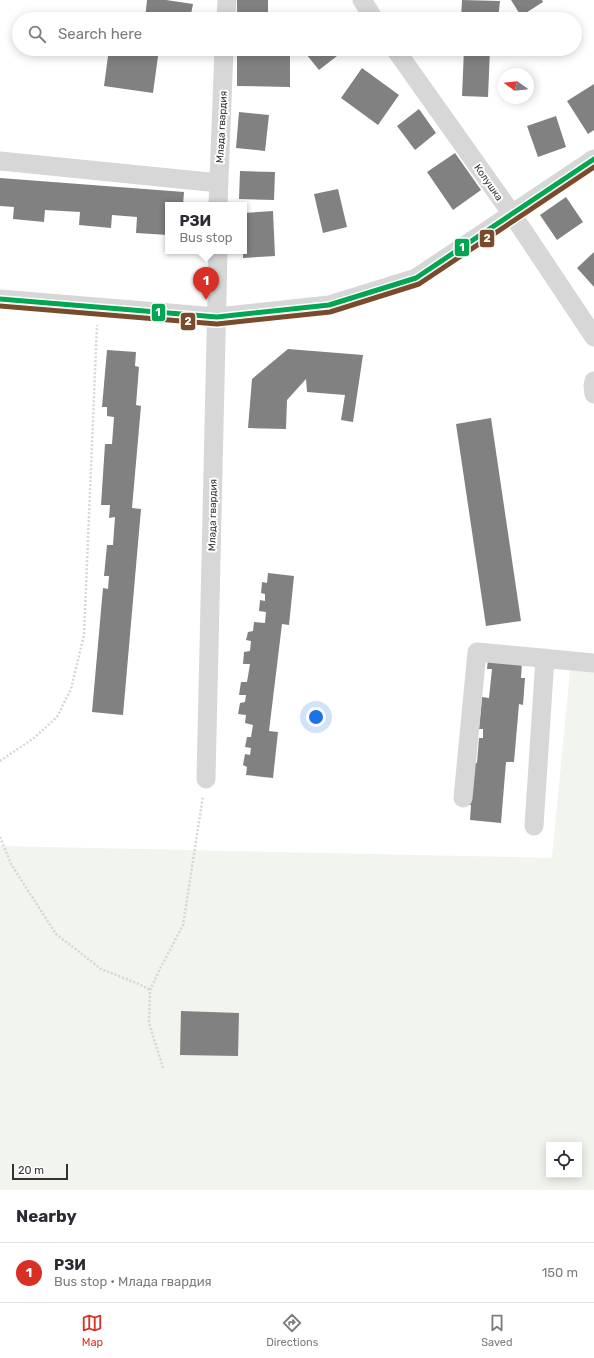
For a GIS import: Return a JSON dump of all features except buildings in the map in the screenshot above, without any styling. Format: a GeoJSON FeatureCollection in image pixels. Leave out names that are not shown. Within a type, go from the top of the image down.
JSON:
{"type":"FeatureCollection","features":[{"type":"Feature","properties":{"kind":"street"},"geometry":{"type":"LineString","coordinates":[[226,12],[227,0]]}},
{"type":"Feature","properties":{"kind":"street"},"geometry":{"type":"LineString","coordinates":[[362,0],[361,2],[369,12]]}},
{"type":"Feature","properties":{"kind":"street","name":"Млада гвардия"},"geometry":{"type":"LineString","coordinates":[[218,202],[224,56]]}},
{"type":"Feature","properties":{"kind":"street","name":"Колушка"},"geometry":{"type":"LineString","coordinates":[[400,56],[512,214],[594,337]]}},
{"type":"Feature","properties":{"kind":"street"},"geometry":{"type":"LineString","coordinates":[[0,299],[217,317],[329,305],[416,278],[594,159]]}},
{"type":"Feature","properties":{"kind":"street"},"geometry":{"type":"LineString","coordinates":[[0,161],[218,182]]}},
{"type":"Feature","properties":{"kind":"street","name":"Млада гвардия"},"geometry":{"type":"LineString","coordinates":[[206,780],[218,254]]}},
{"type":"Feature","properties":{"kind":"street"},"geometry":{"type":"LineString","coordinates":[[594,382],[594,394]]}},
{"type":"Feature","properties":{"kind":"street"},"geometry":{"type":"LineString","coordinates":[[463,798],[477,652],[594,663]]}},
{"type":"Feature","properties":{"kind":"street"},"geometry":{"type":"LineString","coordinates":[[534,826],[545,658]]}},
{"type":"Feature","properties":{"kind":"path"},"geometry":{"type":"LineString","coordinates":[[0,761],[34,738],[57,717],[71,689],[84,635],[98,307]]}},
{"type":"Feature","properties":{"kind":"path"},"geometry":{"type":"LineString","coordinates":[[163,1068],[150,1023],[150,990],[183,925],[206,780]]}},
{"type":"Feature","properties":{"kind":"path"},"geometry":{"type":"LineString","coordinates":[[0,837],[11,864],[56,934],[100,969],[139,984],[150,990]]}},
{"type":"Feature","properties":{"kind":"shaded area"},"geometry":{"type":"Polygon","coordinates":[[[570,670],[594,671],[594,1190],[0,1190],[0,846],[552,858],[570,670]]]}},
{"type":"Feature","properties":{"kind":"transit line","name":"1"},"geometry":{"type":"LineString","coordinates":[[0,299],[217,317],[329,305],[416,278],[594,159]]}},
{"type":"Feature","properties":{"kind":"transit line","name":"2"},"geometry":{"type":"LineString","coordinates":[[0,306],[217,324],[330,312],[419,284],[594,167]]}},
{"type":"Feature","properties":{"kind":"place","name":"РЗИ"},"geometry":{"type":"Point","coordinates":[206,300]}}]}
